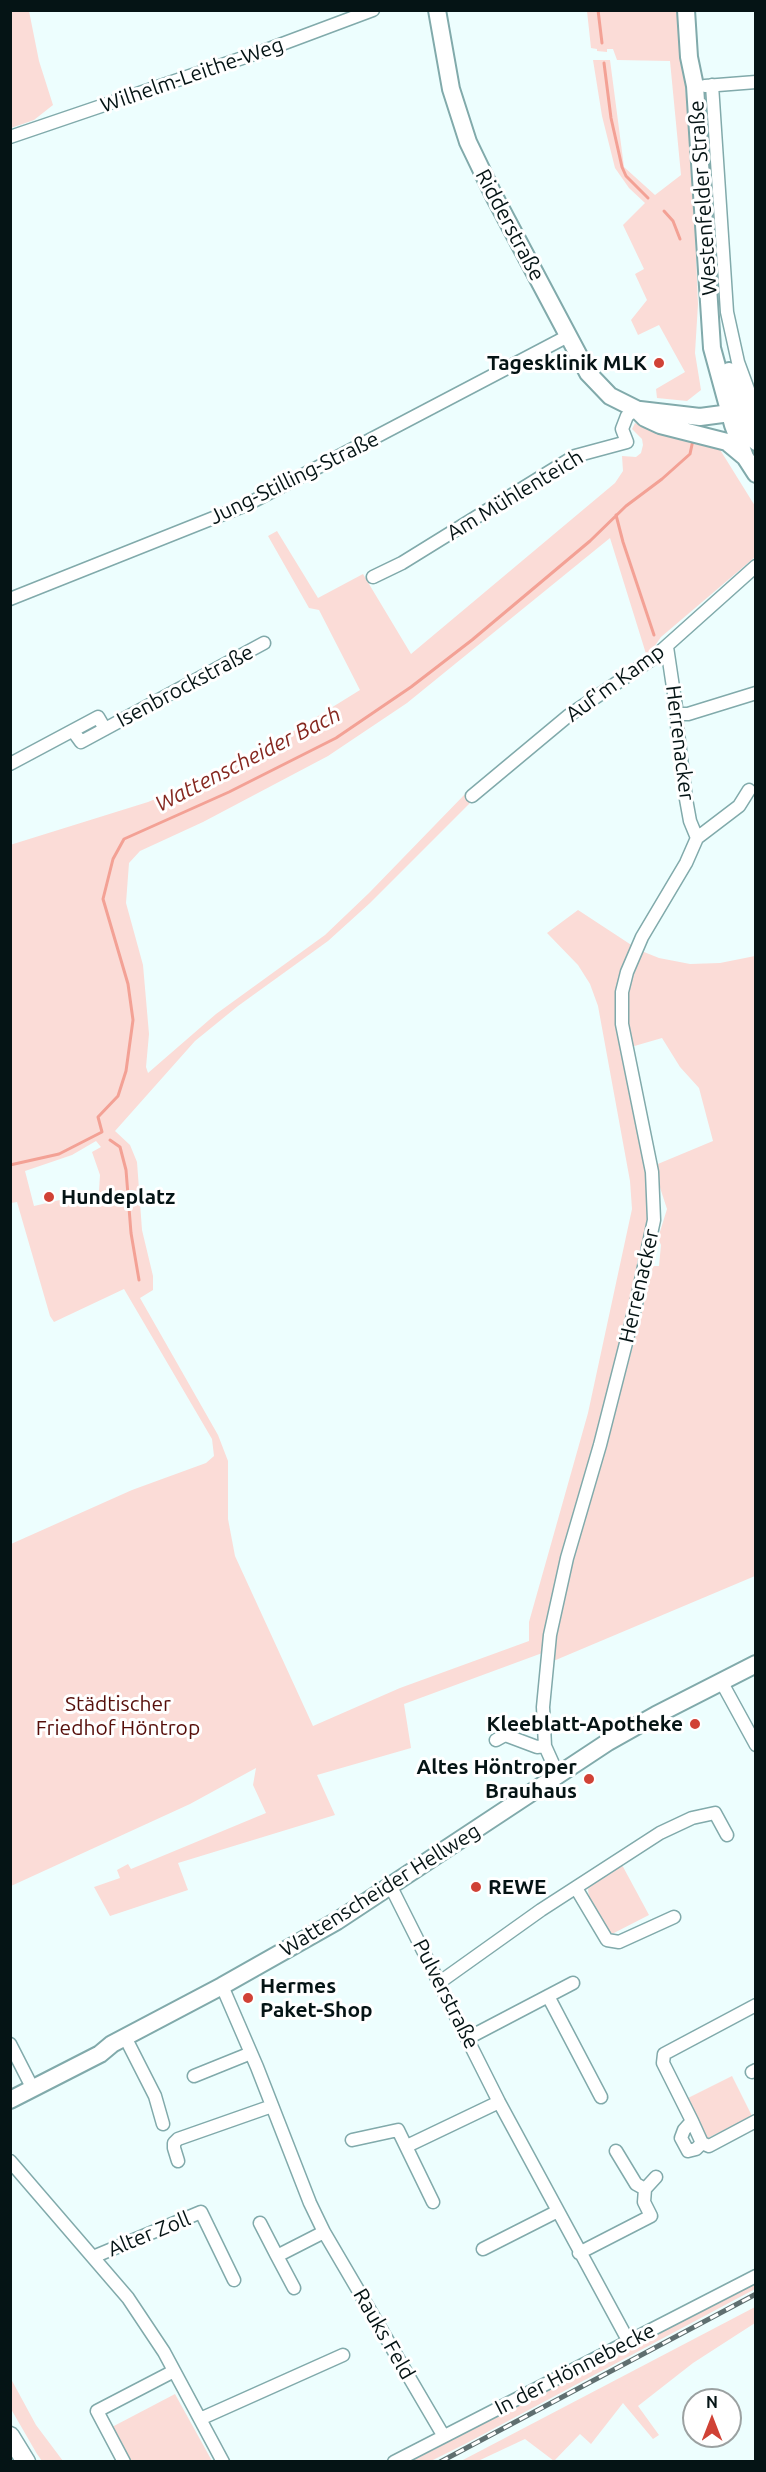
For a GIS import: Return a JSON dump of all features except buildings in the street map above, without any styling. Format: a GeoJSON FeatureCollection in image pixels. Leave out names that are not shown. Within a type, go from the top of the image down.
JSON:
{"type":"FeatureCollection","features":[{"type":"Feature","properties":{"kind":"main road"},"geometry":{"type":"LineString","coordinates":[[10,2436],[26,2462]]}},
{"type":"Feature","properties":{"kind":"main road"},"geometry":{"type":"LineString","coordinates":[[10,2454],[15,2462]]}},
{"type":"Feature","properties":{"kind":"street","name":"Wilhelm-Leithe-Weg"},"geometry":{"type":"LineString","coordinates":[[10,137],[266,50],[373,10]]}},
{"type":"Feature","properties":{"kind":"street","name":"Ridderstraße"},"geometry":{"type":"LineString","coordinates":[[437,10],[451,89],[468,142],[488,186],[588,373],[610,396],[636,410],[645,418],[727,442],[745,457]]}},
{"type":"Feature","properties":{"kind":"street","name":"Westenfelder Straße"},"geometry":{"type":"LineString","coordinates":[[686,10],[689,57],[695,87],[711,310],[744,418],[756,442]]}},
{"type":"Feature","properties":{"kind":"street","name":"Westenfelder Straße"},"geometry":{"type":"LineString","coordinates":[[695,87],[698,58],[697,10]]}},
{"type":"Feature","properties":{"kind":"street","name":"Westenfelder Straße"},"geometry":{"type":"LineString","coordinates":[[695,87],[756,82]]}},
{"type":"Feature","properties":{"kind":"street"},"geometry":{"type":"LineString","coordinates":[[712,85],[729,326],[738,362],[744,418]]}},
{"type":"Feature","properties":{"kind":"street","name":"Jung-Stilling-Straße"},"geometry":{"type":"LineString","coordinates":[[10,599],[246,506],[568,336]]}},
{"type":"Feature","properties":{"kind":"street","name":"Ridderstraße"},"geometry":{"type":"LineString","coordinates":[[636,410],[700,417],[744,418]]}},
{"type":"Feature","properties":{"kind":"street","name":"Am Mühlenteich"},"geometry":{"type":"LineString","coordinates":[[372,578],[402,563],[575,456],[627,442],[622,429],[627,416],[636,410]]}},
{"type":"Feature","properties":{"kind":"street","name":"Ridderstraße"},"geometry":{"type":"LineString","coordinates":[[680,429],[744,418]]}},
{"type":"Feature","properties":{"kind":"street","name":"Westenfelder Straße"},"geometry":{"type":"LineString","coordinates":[[744,418],[745,457],[756,474]]}},
{"type":"Feature","properties":{"kind":"street","name":"Auf'm Kamp"},"geometry":{"type":"LineString","coordinates":[[472,796],[568,716],[667,647],[756,566]]}},
{"type":"Feature","properties":{"kind":"street","name":"Isenbrockstraße"},"geometry":{"type":"LineString","coordinates":[[10,764],[73,731],[81,742],[264,643]]}},
{"type":"Feature","properties":{"kind":"street","name":"Herrenacker"},"geometry":{"type":"LineString","coordinates":[[667,647],[686,799],[697,838]]}},
{"type":"Feature","properties":{"kind":"street"},"geometry":{"type":"LineString","coordinates":[[677,714],[688,714],[756,693]]}},
{"type":"Feature","properties":{"kind":"street","name":"Herrenacker"},"geometry":{"type":"LineString","coordinates":[[558,1775],[545,1746],[543,1707],[550,1635],[567,1558],[600,1445],[633,1315],[654,1220],[652,1172],[622,1024],[622,992],[627,972],[642,937],[681,873],[697,838],[739,806],[749,790]]}},
{"type":"Feature","properties":{"kind":"street","name":"Wattenscheider Hellweg"},"geometry":{"type":"LineString","coordinates":[[10,2100],[31,2084],[94,2047],[118,2040],[222,1986],[327,1927],[392,1887],[628,1730],[756,1664]]}},
{"type":"Feature","properties":{"kind":"street"},"geometry":{"type":"LineString","coordinates":[[721,1682],[756,1745]]}},
{"type":"Feature","properties":{"kind":"street"},"geometry":{"type":"LineString","coordinates":[[496,1740],[505,1735],[537,1747],[545,1746]]}},
{"type":"Feature","properties":{"kind":"street"},"geometry":{"type":"LineString","coordinates":[[440,1982],[660,1833],[692,1818],[715,1813],[727,1835]]}},
{"type":"Feature","properties":{"kind":"street","name":"Pulverstraße"},"geometry":{"type":"LineString","coordinates":[[392,1887],[556,2212],[629,2342]]}},
{"type":"Feature","properties":{"kind":"street"},"geometry":{"type":"LineString","coordinates":[[576,1888],[603,1936],[608,1940],[619,1942],[674,1917]]}},
{"type":"Feature","properties":{"kind":"street"},"geometry":{"type":"LineString","coordinates":[[468,2038],[573,1983]]}},
{"type":"Feature","properties":{"kind":"street","name":"Rauks Feld"},"geometry":{"type":"LineString","coordinates":[[222,1986],[251,2053],[298,2175],[324,2232],[443,2435]]}},
{"type":"Feature","properties":{"kind":"street"},"geometry":{"type":"LineString","coordinates":[[548,1996],[601,2097]]}},
{"type":"Feature","properties":{"kind":"street"},"geometry":{"type":"LineString","coordinates":[[756,2005],[664,2054],[663,2063],[702,2143],[709,2146],[756,2121]]}},
{"type":"Feature","properties":{"kind":"street"},"geometry":{"type":"LineString","coordinates":[[118,2040],[155,2097],[163,2124]]}},
{"type":"Feature","properties":{"kind":"street"},"geometry":{"type":"LineString","coordinates":[[10,2044],[31,2084]]}},
{"type":"Feature","properties":{"kind":"street"},"geometry":{"type":"LineString","coordinates":[[194,2076],[251,2053]]}},
{"type":"Feature","properties":{"kind":"street","name":"Wattenscheider Hellweg"},"geometry":{"type":"LineString","coordinates":[[10,2088],[31,2084]]}},
{"type":"Feature","properties":{"kind":"street"},"geometry":{"type":"LineString","coordinates":[[407,2146],[499,2102]]}},
{"type":"Feature","properties":{"kind":"street"},"geometry":{"type":"LineString","coordinates":[[178,2161],[174,2148],[174,2142],[178,2139],[272,2106]]}},
{"type":"Feature","properties":{"kind":"street"},"geometry":{"type":"LineString","coordinates":[[352,2140],[398,2130],[433,2202]]}},
{"type":"Feature","properties":{"kind":"street"},"geometry":{"type":"LineString","coordinates":[[616,2151],[636,2184],[645,2189]]}},
{"type":"Feature","properties":{"kind":"street","name":"Alter Zoll"},"geometry":{"type":"LineString","coordinates":[[10,2161],[128,2298],[174,2371],[223,2462]]}},
{"type":"Feature","properties":{"kind":"street"},"geometry":{"type":"LineString","coordinates":[[579,2253],[651,2216],[644,2202],[645,2189],[656,2177]]}},
{"type":"Feature","properties":{"kind":"street","name":"Alter Zoll"},"geometry":{"type":"LineString","coordinates":[[93,2257],[201,2212],[234,2280]]}},
{"type":"Feature","properties":{"kind":"street"},"geometry":{"type":"LineString","coordinates":[[483,2249],[556,2212]]}},
{"type":"Feature","properties":{"kind":"street"},"geometry":{"type":"LineString","coordinates":[[260,2223],[294,2288]]}},
{"type":"Feature","properties":{"kind":"street"},"geometry":{"type":"LineString","coordinates":[[277,2256],[324,2232]]}},
{"type":"Feature","properties":{"kind":"street","name":"In der Hönnebecke"},"geometry":{"type":"LineString","coordinates":[[394,2462],[756,2276]]}},
{"type":"Feature","properties":{"kind":"street"},"geometry":{"type":"LineString","coordinates":[[200,2419],[343,2355]]}},
{"type":"Feature","properties":{"kind":"street"},"geometry":{"type":"LineString","coordinates":[[124,2462],[97,2411],[174,2371]]}},
{"type":"Feature","properties":{"kind":"green space"},"geometry":{"type":"Polygon","coordinates":[[[10,11],[29,11],[39,61],[53,105],[34,120],[11,128],[10,11]]]}},
{"type":"Feature","properties":{"kind":"green space"},"geometry":{"type":"Polygon","coordinates":[[[587,11],[679,11],[693,184],[698,304],[695,353],[701,390],[687,401],[657,398],[656,389],[685,372],[659,325],[638,335],[631,320],[647,300],[635,274],[644,269],[623,225],[645,203],[629,188],[615,168],[602,116],[593,60],[610,60],[624,167],[655,195],[681,175],[670,61],[617,60],[613,49],[607,49],[607,52],[591,48],[587,11]]]}},
{"type":"Feature","properties":{"kind":"green space","name":"Städtischer Friedhof Höntrop"},"geometry":{"type":"Polygon","coordinates":[[[635,423],[675,438],[715,445],[719,448],[755,506],[755,557],[661,637],[647,657],[610,538],[407,703],[328,756],[203,822],[140,851],[129,863],[126,903],[143,965],[149,1034],[146,1067],[148,1073],[216,1014],[325,935],[467,792],[474,799],[370,903],[328,941],[238,1006],[195,1041],[115,1131],[130,1145],[137,1162],[142,1230],[153,1276],[153,1290],[140,1298],[218,1435],[228,1461],[228,1519],[235,1556],[313,1726],[400,1688],[529,1641],[529,1622],[588,1413],[632,1209],[630,1181],[598,1006],[590,984],[578,965],[547,933],[578,910],[639,950],[659,958],[690,964],[720,963],[755,956],[755,1576],[551,1662],[557,1611],[633,1346],[653,1266],[659,1266],[661,1245],[658,1238],[667,1209],[653,1166],[713,1141],[699,1088],[680,1067],[662,1038],[631,1047],[647,1164],[649,1231],[547,1637],[543,1639],[547,1648],[545,1652],[404,1704],[411,1748],[317,1775],[335,1815],[178,1863],[188,1890],[110,1916],[94,1887],[120,1878],[117,1870],[128,1864],[131,1869],[266,1813],[253,1785],[256,1768],[190,1804],[11,1886],[11,1544],[132,1490],[206,1463],[214,1456],[212,1439],[124,1289],[54,1322],[50,1316],[17,1202],[11,1203],[10,845],[148,802],[199,781],[276,742],[360,690],[319,610],[309,608],[268,536],[277,531],[318,598],[363,574],[411,654],[615,483],[623,471],[622,456],[636,457],[641,453],[642,439],[632,429],[635,423]],[[96,1141],[72,1155],[25,1171],[34,1206],[99,1191],[100,1175],[92,1152],[101,1147],[96,1141]]]}},
{"type":"Feature","properties":{"kind":"green space"},"geometry":{"type":"Polygon","coordinates":[[[621,1863],[649,1915],[610,1935],[589,1898],[588,1889],[593,1881],[621,1863]]]}},
{"type":"Feature","properties":{"kind":"green space"},"geometry":{"type":"Polygon","coordinates":[[[732,2076],[752,2116],[706,2139],[686,2099],[732,2076]]]}},
{"type":"Feature","properties":{"kind":"green space"},"geometry":{"type":"Polygon","coordinates":[[[755,2283],[755,2289],[465,2444],[431,2461],[410,2462],[755,2283]]]}},
{"type":"Feature","properties":{"kind":"green space"},"geometry":{"type":"Polygon","coordinates":[[[755,2307],[755,2323],[693,2363],[638,2406],[659,2435],[653,2439],[623,2403],[591,2444],[580,2434],[554,2461],[525,2439],[478,2461],[461,2461],[755,2307]]]}},
{"type":"Feature","properties":{"kind":"green space"},"geometry":{"type":"Polygon","coordinates":[[[10,2377],[36,2425],[63,2461],[42,2461],[37,2454],[11,2409],[10,2377]]]}},
{"type":"Feature","properties":{"kind":"green space"},"geometry":{"type":"Polygon","coordinates":[[[175,2394],[212,2461],[131,2461],[112,2427],[175,2394]]]}},
{"type":"Feature","properties":{"kind":"waterway"},"geometry":{"type":"LineString","coordinates":[[598,10],[602,43]]}},
{"type":"Feature","properties":{"kind":"waterway"},"geometry":{"type":"LineString","coordinates":[[604,63],[611,118],[622,167],[626,176],[648,198]]}},
{"type":"Feature","properties":{"kind":"waterway"},"geometry":{"type":"LineString","coordinates":[[664,211],[673,221],[680,239]]}},
{"type":"Feature","properties":{"kind":"waterway","name":"Wattenscheider Bach"},"geometry":{"type":"LineString","coordinates":[[10,1165],[59,1154],[102,1132],[98,1117],[118,1096],[126,1071],[133,1020],[128,984],[103,899],[113,859],[124,839],[229,792],[336,738],[411,687],[472,640],[590,541],[626,506],[662,479],[690,454],[693,440]]}},
{"type":"Feature","properties":{"kind":"waterway"},"geometry":{"type":"LineString","coordinates":[[616,515],[654,635]]}},
{"type":"Feature","properties":{"kind":"waterway"},"geometry":{"type":"LineString","coordinates":[[110,1140],[120,1147],[126,1170],[131,1233],[139,1280]]}},
{"type":"Feature","properties":{"kind":"railway"},"geometry":{"type":"LineString","coordinates":[[440,2462],[756,2294]]}},
{"type":"Feature","properties":{"kind":"place","name":"Tagesklinik MLK"},"geometry":{"type":"Point","coordinates":[659,363]}},
{"type":"Feature","properties":{"kind":"place","name":"Hundeplatz"},"geometry":{"type":"Point","coordinates":[49,1197]}},
{"type":"Feature","properties":{"kind":"place","name":"Kleeblatt-Apotheke"},"geometry":{"type":"Point","coordinates":[695,1724]}},
{"type":"Feature","properties":{"kind":"place","name":"Altes Höntroper Brauhaus"},"geometry":{"type":"Point","coordinates":[589,1779]}},
{"type":"Feature","properties":{"kind":"place","name":"REWE"},"geometry":{"type":"Point","coordinates":[476,1887]}},
{"type":"Feature","properties":{"kind":"place","name":"Hermes Paket-Shop"},"geometry":{"type":"Point","coordinates":[248,1998]}}]}
